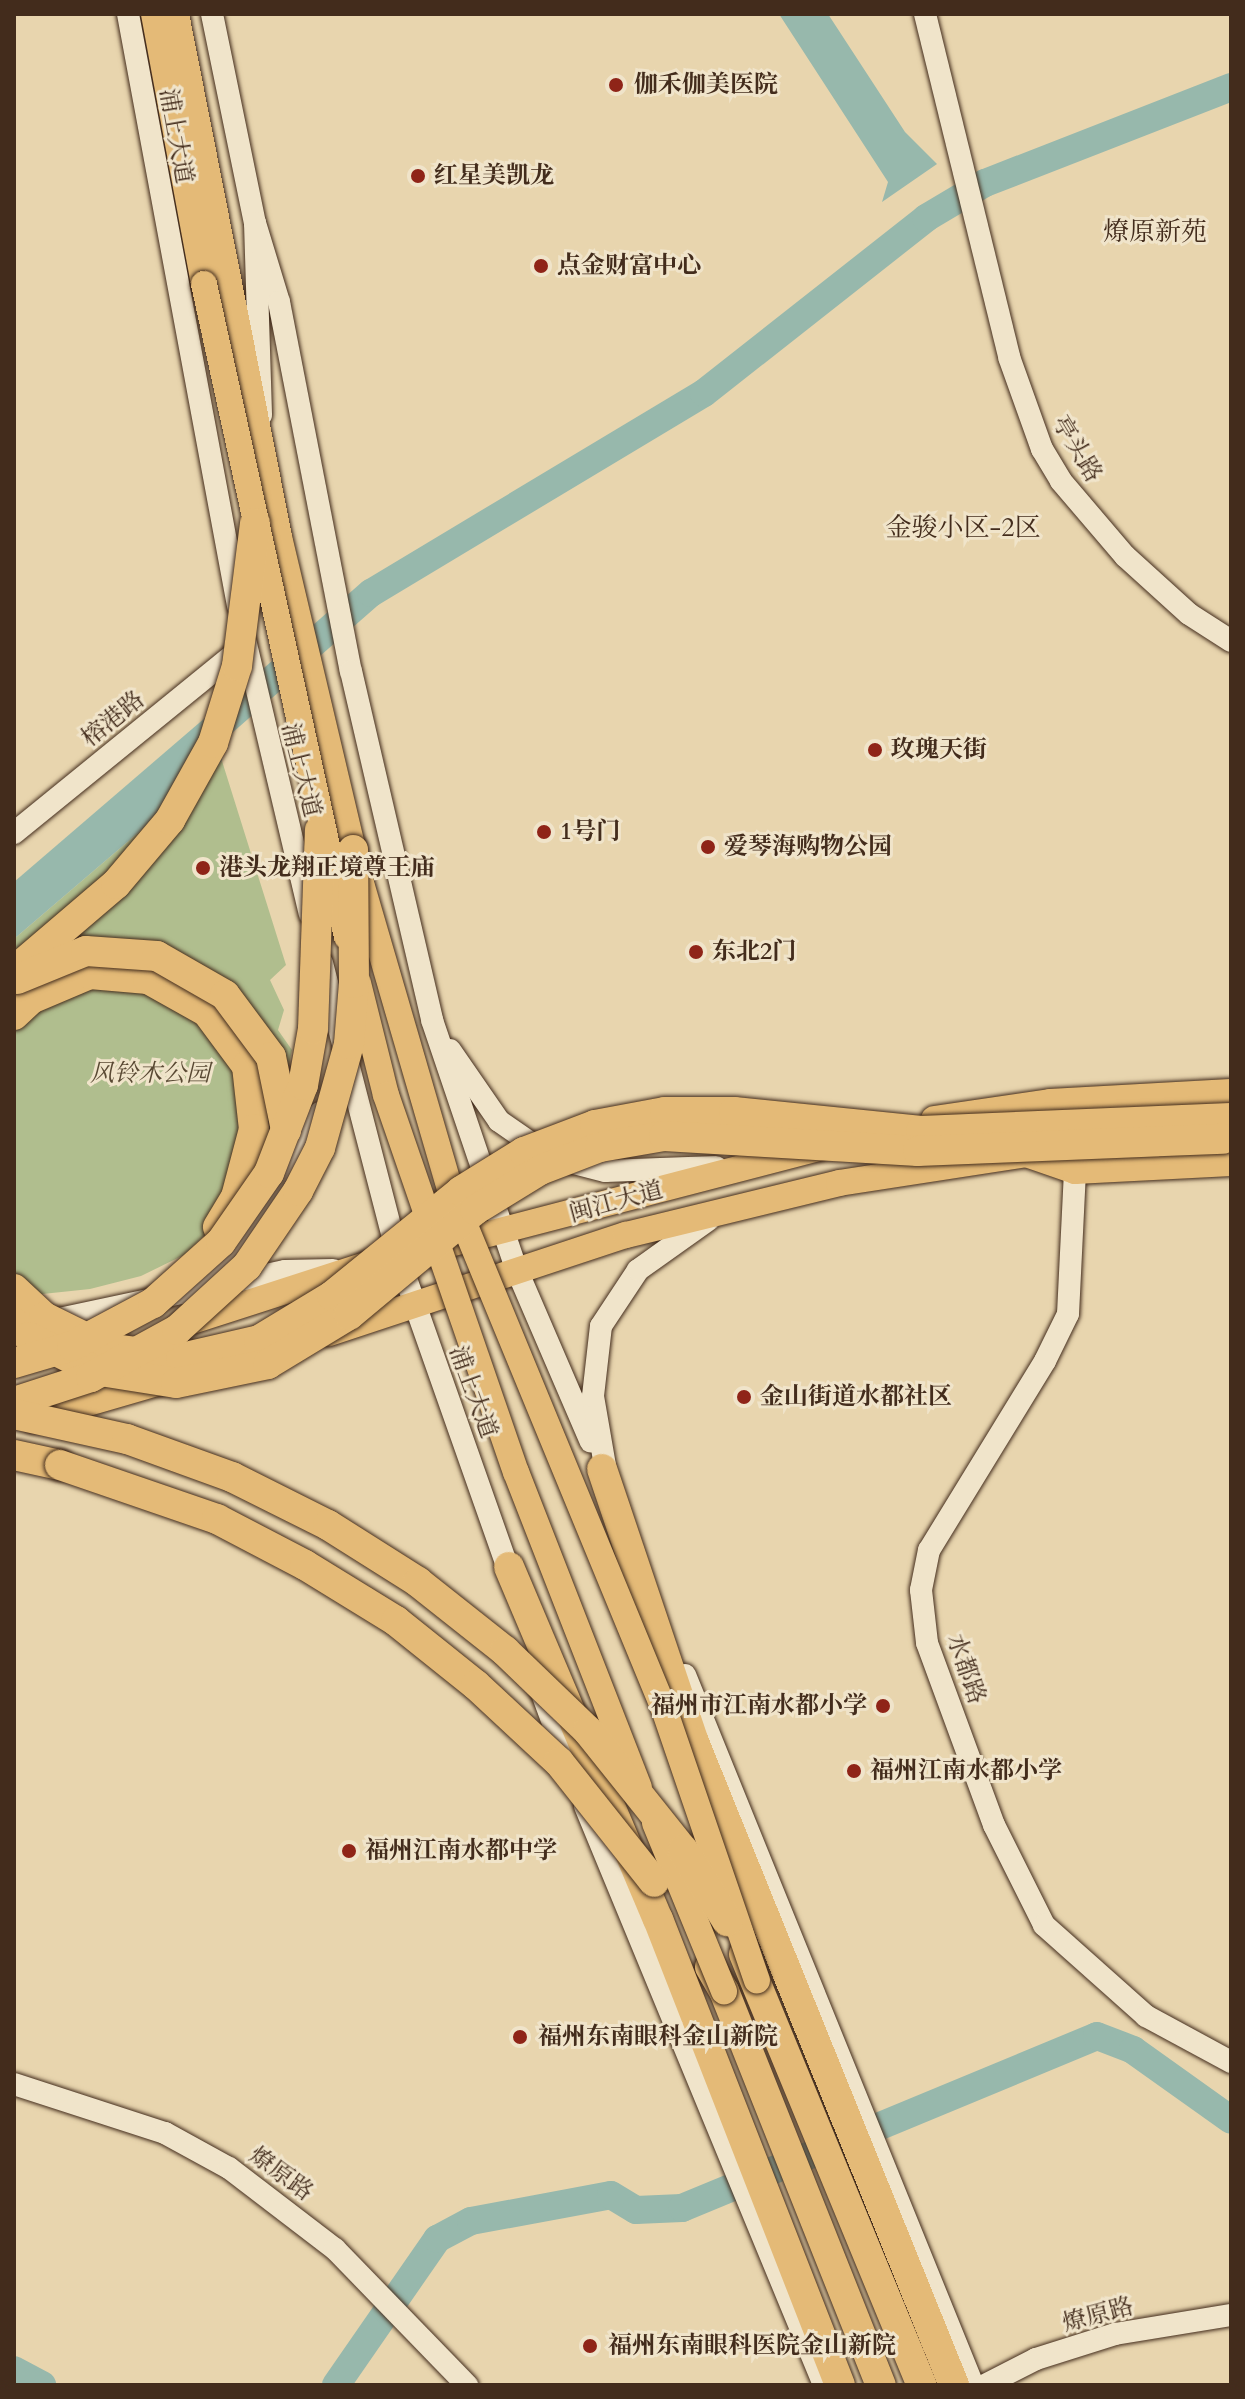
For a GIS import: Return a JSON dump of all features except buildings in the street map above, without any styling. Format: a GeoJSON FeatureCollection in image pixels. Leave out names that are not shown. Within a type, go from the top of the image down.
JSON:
{"type":"FeatureCollection","features":[{"type":"Feature","properties":{"kind":"highway"},"geometry":{"type":"LineString","coordinates":[[14,971],[116,884],[170,820],[213,743],[237,666],[255,523]]}},
{"type":"Feature","properties":{"kind":"highway"},"geometry":{"type":"LineString","coordinates":[[14,1363],[115,1327],[180,1286],[221,1242],[269,1173],[303,1085],[313,1029],[320,830]]}},
{"type":"Feature","properties":{"kind":"highway"},"geometry":{"type":"LineString","coordinates":[[14,1402],[91,1377],[141,1352],[215,1299],[247,1266],[298,1191],[338,1095],[354,983],[353,850]]}},
{"type":"Feature","properties":{"kind":"highway"},"geometry":{"type":"LineString","coordinates":[[14,982],[86,951],[157,956],[225,995],[271,1057],[287,1132],[272,1206],[247,1266]]}},
{"type":"Feature","properties":{"kind":"highway"},"geometry":{"type":"LineString","coordinates":[[14,1015],[31,999],[90,974],[148,979],[207,1012],[247,1066],[254,1129],[236,1197],[180,1286]]}},
{"type":"Feature","properties":{"kind":"highway"},"geometry":{"type":"LineString","coordinates":[[14,1289],[44,1317],[107,1348],[181,1358],[259,1340],[332,1296],[461,1191],[524,1152],[595,1125],[665,1112],[734,1112],[921,1131],[1231,1118]]}},
{"type":"Feature","properties":{"kind":"highway"},"geometry":{"type":"LineString","coordinates":[[14,1323],[29,1337],[94,1370],[176,1383],[268,1364],[349,1315],[475,1210],[540,1170],[600,1147],[664,1136],[918,1151],[1230,1157]]}},
{"type":"Feature","properties":{"kind":"highway"},"geometry":{"type":"LineString","coordinates":[[14,1414],[127,1439],[232,1477],[364,1547],[461,1615],[551,1694],[625,1774],[683,1850],[757,1980],[920,2380]]}},
{"type":"Feature","properties":{"kind":"highway"},"geometry":{"type":"LineString","coordinates":[[14,1455],[111,1478],[217,1519],[354,1594],[435,1650],[522,1726],[596,1805],[654,1882],[724,1991],[881,2385]]}},
{"type":"Feature","properties":{"kind":"highway"},"geometry":{"type":"LineString","coordinates":[[602,1469],[694,1742],[954,2385]]}},
{"type":"Feature","properties":{"kind":"highway"},"geometry":{"type":"LineString","coordinates":[[509,1567],[658,1919],[840,2385]]}},
{"type":"Feature","properties":{"kind":"main road","name":"浦上大道"},"geometry":{"type":"LineString","coordinates":[[128,14],[266,739],[398,1256],[509,1567],[546,1713],[824,2385]]}},
{"type":"Feature","properties":{"kind":"main road"},"geometry":{"type":"LineString","coordinates":[[154,14],[204,284],[320,830],[386,1095],[516,1472],[724,1991]]}},
{"type":"Feature","properties":{"kind":"main road"},"geometry":{"type":"LineString","coordinates":[[176,14],[259,440],[298,620],[353,850],[451,1192],[664,1709],[757,1980]]}},
{"type":"Feature","properties":{"kind":"main road"},"geometry":{"type":"LineString","coordinates":[[212,14],[255,223],[279,302],[351,671],[432,1020],[516,1268],[602,1469],[973,2385]]}},
{"type":"Feature","properties":{"kind":"main road","name":"亭头路"},"geometry":{"type":"LineString","coordinates":[[925,14],[956,153],[1016,381],[1055,472],[1147,578],[1231,641]]}},
{"type":"Feature","properties":{"kind":"main road"},"geometry":{"type":"LineString","coordinates":[[255,223],[263,396],[259,440]]}},
{"type":"Feature","properties":{"kind":"main road","name":"榕港路"},"geometry":{"type":"LineString","coordinates":[[14,833],[248,655]]}},
{"type":"Feature","properties":{"kind":"main road"},"geometry":{"type":"LineString","coordinates":[[432,1020],[499,1121],[551,1157],[619,1172],[762,1165]]}},
{"type":"Feature","properties":{"kind":"main road"},"geometry":{"type":"LineString","coordinates":[[180,1286],[228,1256],[273,1200],[317,1121],[343,1043]]}},
{"type":"Feature","properties":{"kind":"main road","name":"闽江大道"},"geometry":{"type":"LineString","coordinates":[[14,1374],[305,1289],[342,1270],[504,1232],[916,1122],[987,1111],[1231,1092]]}},
{"type":"Feature","properties":{"kind":"main road","name":"闽江大道"},"geometry":{"type":"LineString","coordinates":[[14,1425],[415,1308],[516,1268],[730,1207],[839,1183],[1026,1154],[1075,1171],[1230,1157]]}},
{"type":"Feature","properties":{"kind":"main road","name":"水都路"},"geometry":{"type":"LineString","coordinates":[[1075,1171],[1068,1314],[1045,1361],[929,1550],[921,1590],[927,1643],[994,1825],[1044,1925],[1146,2016],[1231,2062]]}},
{"type":"Feature","properties":{"kind":"main road"},"geometry":{"type":"LineString","coordinates":[[602,1469],[593,1396],[601,1326],[638,1270],[663,1247],[730,1207]]}},
{"type":"Feature","properties":{"kind":"main road"},"geometry":{"type":"LineString","coordinates":[[14,1329],[180,1286],[285,1271],[342,1270]]}},
{"type":"Feature","properties":{"kind":"main road","name":"燎原路"},"geometry":{"type":"LineString","coordinates":[[14,2084],[165,2133],[215,2160],[317,2234],[467,2385]]}},
{"type":"Feature","properties":{"kind":"main road","name":"燎原路"},"geometry":{"type":"LineString","coordinates":[[985,2385],[1036,2359],[1115,2334],[1231,2315]]}},
{"type":"Feature","properties":{"kind":"green space","name":"风铃木公园"},"geometry":{"type":"Polygon","coordinates":[[[222,761],[286,965],[270,980],[284,1010],[278,1030],[292,1050],[278,1118],[215,1225],[184,1255],[141,1276],[90,1289],[14,1297],[14,939],[222,761]]]}},
{"type":"Feature","properties":{"kind":"water"},"geometry":{"type":"Polygon","coordinates":[[[779,14],[828,14],[905,132],[937,164],[882,202],[888,182],[779,14]]]}},
{"type":"Feature","properties":{"kind":"water"},"geometry":{"type":"Polygon","coordinates":[[[213,711],[222,761],[14,939],[14,882],[213,711]]]}},
{"type":"Feature","properties":{"kind":"waterway"},"geometry":{"type":"LineString","coordinates":[[212,732],[371,593],[704,393],[926,218],[985,183],[1231,87]]}},
{"type":"Feature","properties":{"kind":"waterway"},"geometry":{"type":"LineString","coordinates":[[336,2385],[437,2239],[471,2221],[611,2195],[636,2210],[682,2208],[1097,2036],[1133,2050],[1231,2120]]}},
{"type":"Feature","properties":{"kind":"waterway"},"geometry":{"type":"LineString","coordinates":[[14,2370],[42,2385]]}},
{"type":"Feature","properties":{"kind":"place","name":"伽禾伽美医院"},"geometry":{"type":"Point","coordinates":[616,85]}},
{"type":"Feature","properties":{"kind":"place","name":"红星美凯龙"},"geometry":{"type":"Point","coordinates":[418,176]}},
{"type":"Feature","properties":{"kind":"place","name":"点金财富中心"},"geometry":{"type":"Point","coordinates":[541,266]}},
{"type":"Feature","properties":{"kind":"place","name":"玫瑰天街"},"geometry":{"type":"Point","coordinates":[875,750]}},
{"type":"Feature","properties":{"kind":"place","name":"1号门"},"geometry":{"type":"Point","coordinates":[544,832]}},
{"type":"Feature","properties":{"kind":"place","name":"爱琴海购物公园"},"geometry":{"type":"Point","coordinates":[708,847]}},
{"type":"Feature","properties":{"kind":"place","name":"港头龙翔正境尊王庙"},"geometry":{"type":"Point","coordinates":[203,868]}},
{"type":"Feature","properties":{"kind":"place","name":"东北2门"},"geometry":{"type":"Point","coordinates":[696,952]}},
{"type":"Feature","properties":{"kind":"place","name":"金山街道水都社区"},"geometry":{"type":"Point","coordinates":[744,1397]}},
{"type":"Feature","properties":{"kind":"place","name":"福州市江南水都小学"},"geometry":{"type":"Point","coordinates":[883,1706]}},
{"type":"Feature","properties":{"kind":"place","name":"福州江南水都小学"},"geometry":{"type":"Point","coordinates":[854,1771]}},
{"type":"Feature","properties":{"kind":"place","name":"福州江南水都中学"},"geometry":{"type":"Point","coordinates":[349,1851]}},
{"type":"Feature","properties":{"kind":"place","name":"福州东南眼科金山新院"},"geometry":{"type":"Point","coordinates":[520,2037]}},
{"type":"Feature","properties":{"kind":"place","name":"福州东南眼科医院金山新院"},"geometry":{"type":"Point","coordinates":[590,2346]}},
{"type":"Feature","properties":{"kind":"district","name":"燎原新苑"},"geometry":{"type":"Point","coordinates":[1155,232]}},
{"type":"Feature","properties":{"kind":"district","name":"金骏小区-2区"},"geometry":{"type":"Point","coordinates":[963,528]}}]}
